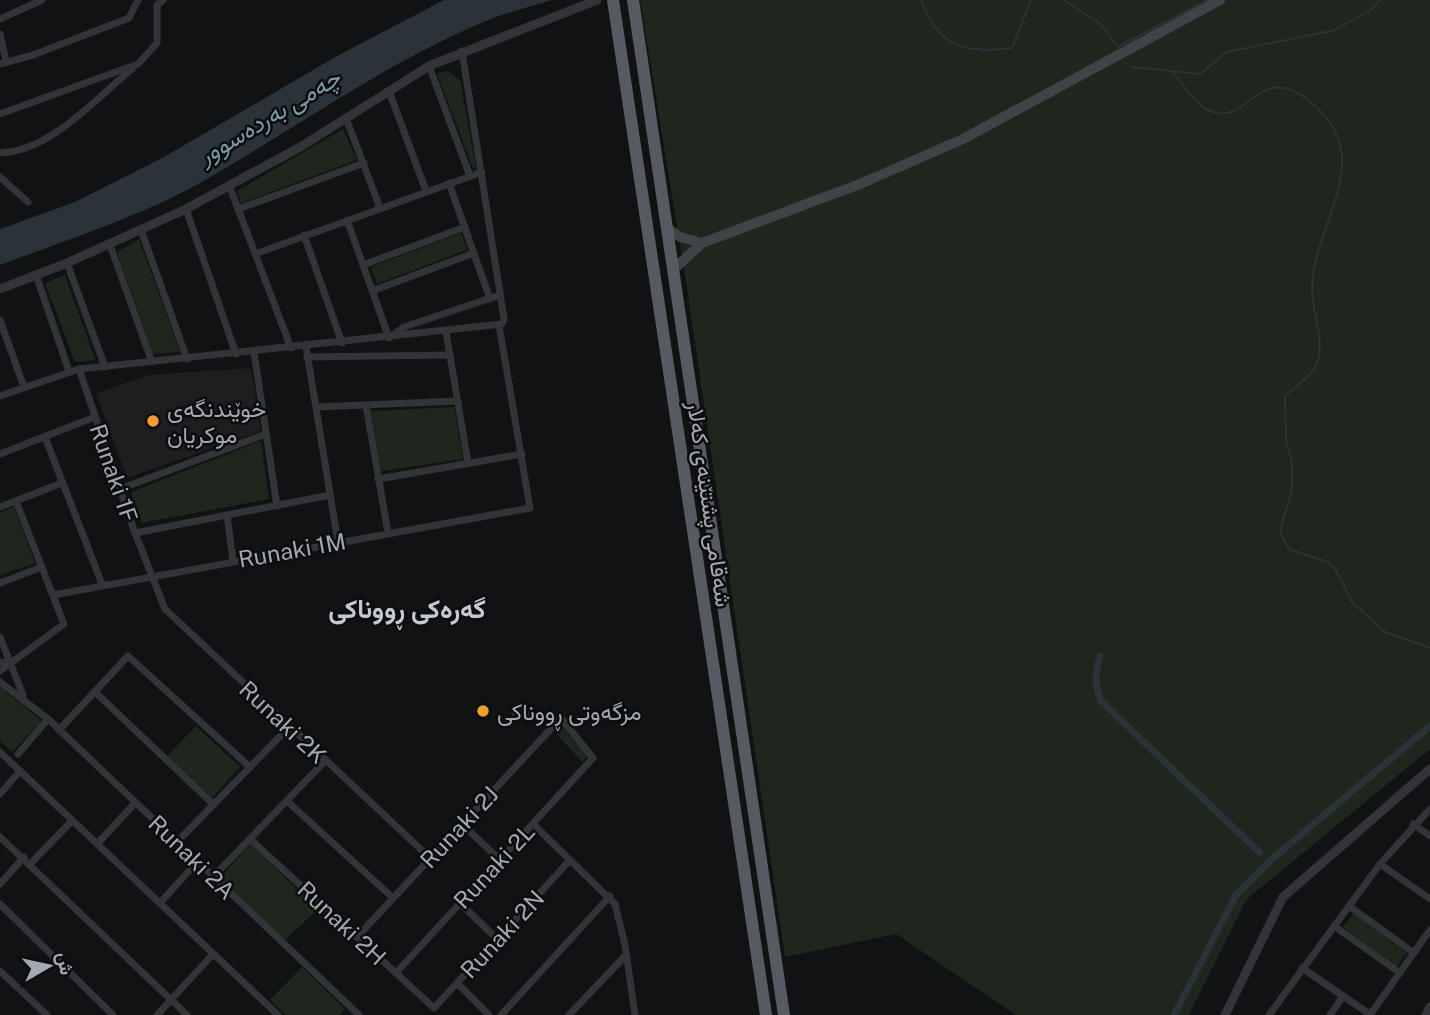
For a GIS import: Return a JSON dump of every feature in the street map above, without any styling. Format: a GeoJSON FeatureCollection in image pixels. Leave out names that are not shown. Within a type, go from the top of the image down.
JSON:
{"type":"FeatureCollection","features":[{"type":"Feature","properties":{"kind":"highway","name":"شەقامی پشتێنەی کەلار"},"geometry":{"type":"LineString","coordinates":[[613,0],[766,1015]]}},
{"type":"Feature","properties":{"kind":"highway","name":"شەقامی پشتێنەی کەلار"},"geometry":{"type":"LineString","coordinates":[[633,0],[784,1015]]}},
{"type":"Feature","properties":{"kind":"highway"},"geometry":{"type":"LineString","coordinates":[[705,613],[714,607],[724,610]]}},
{"type":"Feature","properties":{"kind":"main road"},"geometry":{"type":"LineString","coordinates":[[674,269],[702,243],[944,148],[1037,101],[1126,48],[1220,0]]}},
{"type":"Feature","properties":{"kind":"main road"},"geometry":{"type":"LineString","coordinates":[[667,228],[687,240],[702,243]]}},
{"type":"Feature","properties":{"kind":"street"},"geometry":{"type":"LineString","coordinates":[[0,19],[42,0]]}},
{"type":"Feature","properties":{"kind":"street"},"geometry":{"type":"LineString","coordinates":[[0,34],[3,63],[33,55],[129,18],[138,0]]}},
{"type":"Feature","properties":{"kind":"street"},"geometry":{"type":"LineString","coordinates":[[0,153],[15,153],[50,137],[138,64],[157,43],[158,5],[163,0]]}},
{"type":"Feature","properties":{"kind":"street"},"geometry":{"type":"LineString","coordinates":[[0,289],[110,245],[186,209],[346,118],[429,66],[597,0]]}},
{"type":"Feature","properties":{"kind":"street"},"geometry":{"type":"LineString","coordinates":[[0,396],[79,369],[499,325],[504,319],[462,51]]}},
{"type":"Feature","properties":{"kind":"street"},"geometry":{"type":"LineString","coordinates":[[0,114],[138,64]]}},
{"type":"Feature","properties":{"kind":"street"},"geometry":{"type":"LineString","coordinates":[[429,66],[470,176]]}},
{"type":"Feature","properties":{"kind":"street"},"geometry":{"type":"LineString","coordinates":[[389,91],[426,191]]}},
{"type":"Feature","properties":{"kind":"street"},"geometry":{"type":"LineString","coordinates":[[346,118],[380,208]]}},
{"type":"Feature","properties":{"kind":"street"},"geometry":{"type":"LineString","coordinates":[[239,209],[363,163]]}},
{"type":"Feature","properties":{"kind":"street"},"geometry":{"type":"LineString","coordinates":[[255,254],[482,172]]}},
{"type":"Feature","properties":{"kind":"street"},"geometry":{"type":"LineString","coordinates":[[0,177],[28,202]]}},
{"type":"Feature","properties":{"kind":"street"},"geometry":{"type":"LineString","coordinates":[[449,183],[490,299]]}},
{"type":"Feature","properties":{"kind":"street"},"geometry":{"type":"LineString","coordinates":[[229,185],[290,348]]}},
{"type":"Feature","properties":{"kind":"street"},"geometry":{"type":"LineString","coordinates":[[186,209],[236,354]]}},
{"type":"Feature","properties":{"kind":"street"},"geometry":{"type":"LineString","coordinates":[[346,220],[389,338]]}},
{"type":"Feature","properties":{"kind":"street"},"geometry":{"type":"LineString","coordinates":[[363,265],[464,227]]}},
{"type":"Feature","properties":{"kind":"street"},"geometry":{"type":"LineString","coordinates":[[141,230],[187,359]]}},
{"type":"Feature","properties":{"kind":"street"},"geometry":{"type":"LineString","coordinates":[[304,235],[342,343]]}},
{"type":"Feature","properties":{"kind":"street"},"geometry":{"type":"LineString","coordinates":[[110,245],[152,362]]}},
{"type":"Feature","properties":{"kind":"street"},"geometry":{"type":"LineString","coordinates":[[372,291],[474,253]]}},
{"type":"Feature","properties":{"kind":"street"},"geometry":{"type":"LineString","coordinates":[[67,263],[105,367]]}},
{"type":"Feature","properties":{"kind":"street"},"geometry":{"type":"LineString","coordinates":[[36,275],[69,371]]}},
{"type":"Feature","properties":{"kind":"street"},"geometry":{"type":"LineString","coordinates":[[389,338],[404,327],[500,295]]}},
{"type":"Feature","properties":{"kind":"street"},"geometry":{"type":"LineString","coordinates":[[0,320],[4,342],[24,387]]}},
{"type":"Feature","properties":{"kind":"street"},"geometry":{"type":"LineString","coordinates":[[379,479],[522,454],[499,325]]}},
{"type":"Feature","properties":{"kind":"street"},"geometry":{"type":"LineString","coordinates":[[446,332],[468,463]]}},
{"type":"Feature","properties":{"kind":"street"},"geometry":{"type":"LineString","coordinates":[[306,346],[338,542]]}},
{"type":"Feature","properties":{"kind":"street"},"geometry":{"type":"LineString","coordinates":[[254,352],[277,506]]}},
{"type":"Feature","properties":{"kind":"street"},"geometry":{"type":"LineString","coordinates":[[307,357],[450,355]]}},
{"type":"Feature","properties":{"kind":"street","name":"Runaki 1F"},"geometry":{"type":"LineString","coordinates":[[79,369],[151,575]]}},
{"type":"Feature","properties":{"kind":"street"},"geometry":{"type":"LineString","coordinates":[[316,407],[458,401]]}},
{"type":"Feature","properties":{"kind":"street"},"geometry":{"type":"LineString","coordinates":[[366,405],[388,533]]}},
{"type":"Feature","properties":{"kind":"street"},"geometry":{"type":"LineString","coordinates":[[0,454],[95,417]]}},
{"type":"Feature","properties":{"kind":"street"},"geometry":{"type":"LineString","coordinates":[[120,489],[265,434]]}},
{"type":"Feature","properties":{"kind":"street"},"geometry":{"type":"LineString","coordinates":[[45,437],[103,584]]}},
{"type":"Feature","properties":{"kind":"street","name":"Runaki 1M"},"geometry":{"type":"LineString","coordinates":[[53,595],[530,508],[522,454]]}},
{"type":"Feature","properties":{"kind":"street"},"geometry":{"type":"LineString","coordinates":[[0,507],[62,483]]}},
{"type":"Feature","properties":{"kind":"street"},"geometry":{"type":"LineString","coordinates":[[135,533],[330,495]]}},
{"type":"Feature","properties":{"kind":"street"},"geometry":{"type":"LineString","coordinates":[[0,671],[64,624],[16,501]]}},
{"type":"Feature","properties":{"kind":"street"},"geometry":{"type":"LineString","coordinates":[[227,516],[233,561]]}},
{"type":"Feature","properties":{"kind":"street"},"geometry":{"type":"LineString","coordinates":[[0,583],[42,567]]}},
{"type":"Feature","properties":{"kind":"street","name":"Runaki 2K"},"geometry":{"type":"LineString","coordinates":[[151,575],[165,609],[288,728],[430,858]]}},
{"type":"Feature","properties":{"kind":"street"},"geometry":{"type":"LineString","coordinates":[[0,637],[26,699]]}},
{"type":"Feature","properties":{"kind":"street"},"geometry":{"type":"LineString","coordinates":[[59,730],[124,659],[133,658],[250,767]]}},
{"type":"Feature","properties":{"kind":"street"},"geometry":{"type":"LineString","coordinates":[[0,662],[10,664]]}},
{"type":"Feature","properties":{"kind":"street"},"geometry":{"type":"LineString","coordinates":[[0,682],[26,699]]}},
{"type":"Feature","properties":{"kind":"street"},"geometry":{"type":"LineString","coordinates":[[95,692],[214,805]]}},
{"type":"Feature","properties":{"kind":"street","name":"Runaki 2A"},"geometry":{"type":"LineString","coordinates":[[26,699],[359,1015]]}},
{"type":"Feature","properties":{"kind":"street"},"geometry":{"type":"LineString","coordinates":[[515,713],[561,718]]}},
{"type":"Feature","properties":{"kind":"street","name":"Runaki 2L"},"geometry":{"type":"LineString","coordinates":[[396,973],[593,758],[561,718]]}},
{"type":"Feature","properties":{"kind":"street","name":"Runaki 2J"},"geometry":{"type":"LineString","coordinates":[[356,937],[561,718]]}},
{"type":"Feature","properties":{"kind":"street"},"geometry":{"type":"LineString","coordinates":[[18,754],[48,719]]}},
{"type":"Feature","properties":{"kind":"street"},"geometry":{"type":"LineString","coordinates":[[177,842],[288,728]]}},
{"type":"Feature","properties":{"kind":"street"},"geometry":{"type":"LineString","coordinates":[[0,752],[278,1015]]}},
{"type":"Feature","properties":{"kind":"street"},"geometry":{"type":"LineString","coordinates":[[213,877],[325,761]]}},
{"type":"Feature","properties":{"kind":"street"},"geometry":{"type":"LineString","coordinates":[[1225,1015],[1283,897],[1430,769]]}},
{"type":"Feature","properties":{"kind":"street"},"geometry":{"type":"LineString","coordinates":[[0,794],[20,771]]}},
{"type":"Feature","properties":{"kind":"street"},"geometry":{"type":"LineString","coordinates":[[287,801],[393,898]]}},
{"type":"Feature","properties":{"kind":"street"},"geometry":{"type":"LineString","coordinates":[[97,844],[135,803]]}},
{"type":"Feature","properties":{"kind":"street"},"geometry":{"type":"LineString","coordinates":[[1269,1015],[1380,864],[1413,824],[1430,809]]}},
{"type":"Feature","properties":{"kind":"street"},"geometry":{"type":"LineString","coordinates":[[0,884],[72,821]]}},
{"type":"Feature","properties":{"kind":"street"},"geometry":{"type":"LineString","coordinates":[[462,824],[500,860]]}},
{"type":"Feature","properties":{"kind":"street"},"geometry":{"type":"LineString","coordinates":[[533,824],[610,896],[615,904],[635,1015]]}},
{"type":"Feature","properties":{"kind":"street"},"geometry":{"type":"LineString","coordinates":[[1413,824],[1430,836]]}},
{"type":"Feature","properties":{"kind":"street"},"geometry":{"type":"LineString","coordinates":[[0,837],[187,1015]]}},
{"type":"Feature","properties":{"kind":"street","name":"Runaki 2H"},"geometry":{"type":"LineString","coordinates":[[250,839],[433,1008]]}},
{"type":"Feature","properties":{"kind":"street","name":"Runaki 2N"},"geometry":{"type":"LineString","coordinates":[[433,1008],[570,860]]}},
{"type":"Feature","properties":{"kind":"street"},"geometry":{"type":"LineString","coordinates":[[160,903],[197,862]]}},
{"type":"Feature","properties":{"kind":"street"},"geometry":{"type":"LineString","coordinates":[[1380,864],[1430,899]]}},
{"type":"Feature","properties":{"kind":"street"},"geometry":{"type":"LineString","coordinates":[[501,1015],[610,896]]}},
{"type":"Feature","properties":{"kind":"street"},"geometry":{"type":"LineString","coordinates":[[460,903],[497,939]]}},
{"type":"Feature","properties":{"kind":"street"},"geometry":{"type":"LineString","coordinates":[[0,904],[113,1015]]}},
{"type":"Feature","properties":{"kind":"street"},"geometry":{"type":"LineString","coordinates":[[1349,906],[1414,953]]}},
{"type":"Feature","properties":{"kind":"street"},"geometry":{"type":"LineString","coordinates":[[1334,926],[1400,973]]}},
{"type":"Feature","properties":{"kind":"street"},"geometry":{"type":"LineString","coordinates":[[1302,968],[1370,1015],[1430,930]]}},
{"type":"Feature","properties":{"kind":"street"},"geometry":{"type":"LineString","coordinates":[[157,1015],[213,954]]}},
{"type":"Feature","properties":{"kind":"street"},"geometry":{"type":"LineString","coordinates":[[569,1015],[626,955]]}},
{"type":"Feature","properties":{"kind":"street"},"geometry":{"type":"LineString","coordinates":[[0,971],[47,1015]]}},
{"type":"Feature","properties":{"kind":"street"},"geometry":{"type":"LineString","coordinates":[[457,983],[489,1015]]}},
{"type":"Feature","properties":{"kind":"street"},"geometry":{"type":"LineString","coordinates":[[1330,1015],[1343,996]]}},
{"type":"Feature","properties":{"kind":"street"},"geometry":{"type":"LineString","coordinates":[[1426,1015],[1430,1007]]}},
{"type":"Feature","properties":{"kind":"street"},"geometry":{"type":"LineString","coordinates":[[345,1015],[352,1008]]}},
{"type":"Feature","properties":{"kind":"shaded area"},"geometry":{"type":"Polygon","coordinates":[[[640,0],[1430,0],[1430,749],[1247,899],[1189,1015],[1016,1015],[896,934],[785,957],[685,275],[640,0]]]}},
{"type":"Feature","properties":{"kind":"shaded area"},"geometry":{"type":"Polygon","coordinates":[[[447,71],[460,80],[476,167],[473,168],[437,74],[447,71]]]}},
{"type":"Feature","properties":{"kind":"shaded area"},"geometry":{"type":"Polygon","coordinates":[[[343,129],[357,160],[241,203],[237,191],[343,129]]]}},
{"type":"Feature","properties":{"kind":"shaded area"},"geometry":{"type":"Polygon","coordinates":[[[461,233],[467,250],[377,284],[371,267],[461,233]]]}},
{"type":"Feature","properties":{"kind":"shaded area"},"geometry":{"type":"Polygon","coordinates":[[[139,239],[180,352],[153,354],[117,252],[139,239]]]}},
{"type":"Feature","properties":{"kind":"shaded area"},"geometry":{"type":"Polygon","coordinates":[[[65,275],[95,360],[75,362],[45,283],[65,275]]]}},
{"type":"Feature","properties":{"kind":"shaded area","name":"خوێندنگەی موکریان"},"geometry":{"type":"Polygon","coordinates":[[[251,368],[261,431],[127,478],[96,393],[149,375],[251,368]]]}},
{"type":"Feature","properties":{"kind":"shaded area"},"geometry":{"type":"Polygon","coordinates":[[[454,407],[463,459],[381,471],[371,411],[454,407]]]}},
{"type":"Feature","properties":{"kind":"shaded area"},"geometry":{"type":"Polygon","coordinates":[[[261,441],[269,499],[141,523],[131,492],[261,441]]]}},
{"type":"Feature","properties":{"kind":"shaded area"},"geometry":{"type":"Polygon","coordinates":[[[14,507],[35,563],[0,575],[0,513],[14,507]]]}},
{"type":"Feature","properties":{"kind":"shaded area"},"geometry":{"type":"Polygon","coordinates":[[[0,687],[42,721],[12,752],[0,741],[0,687]]]}},
{"type":"Feature","properties":{"kind":"shaded area"},"geometry":{"type":"Polygon","coordinates":[[[561,725],[588,756],[582,762],[555,732],[561,725]]]}},
{"type":"Feature","properties":{"kind":"shaded area"},"geometry":{"type":"Polygon","coordinates":[[[196,726],[240,767],[212,798],[167,756],[196,726]]]}},
{"type":"Feature","properties":{"kind":"shaded area"},"geometry":{"type":"Polygon","coordinates":[[[250,844],[318,909],[285,940],[220,878],[250,844]]]}},
{"type":"Feature","properties":{"kind":"shaded area"},"geometry":{"type":"Polygon","coordinates":[[[1354,913],[1407,953],[1396,968],[1343,927],[1354,913]]]}},
{"type":"Feature","properties":{"kind":"shaded area"},"geometry":{"type":"Polygon","coordinates":[[[302,967],[345,1009],[339,1015],[286,1015],[270,1000],[302,967]]]}},
{"type":"Feature","properties":{"kind":"water"},"geometry":{"type":"Polygon","coordinates":[[[444,0],[552,0],[494,18],[449,37],[378,75],[183,192],[105,226],[0,265],[0,229],[75,202],[164,157],[337,56],[444,0]]]}},
{"type":"Feature","properties":{"kind":"waterway","name":"چەمی بەردەسوور"},"geometry":{"type":"LineString","coordinates":[[921,0],[928,16],[945,37],[955,44],[980,50],[1012,48],[1031,0]]}},
{"type":"Feature","properties":{"kind":"waterway"},"geometry":{"type":"LineString","coordinates":[[1063,0],[1101,24],[1118,47],[1207,0]]}},
{"type":"Feature","properties":{"kind":"waterway"},"geometry":{"type":"LineString","coordinates":[[1132,67],[1200,74],[1227,52],[1335,30],[1371,10],[1380,0]]}},
{"type":"Feature","properties":{"kind":"waterway"},"geometry":{"type":"LineString","coordinates":[[1172,71],[1195,100],[1213,112],[1226,113],[1268,89],[1280,88],[1295,92],[1313,104],[1332,125],[1341,147],[1342,169],[1338,192],[1315,262],[1312,287],[1319,357],[1310,374],[1285,396],[1286,441],[1292,462],[1292,489],[1280,532],[1289,549],[1328,562],[1336,570],[1352,602],[1385,632],[1430,648]]}},
{"type":"Feature","properties":{"kind":"waterway"},"geometry":{"type":"LineString","coordinates":[[1100,656],[1096,678],[1101,701],[1260,853]]}},
{"type":"Feature","properties":{"kind":"waterway"},"geometry":{"type":"LineString","coordinates":[[1174,1015],[1236,895],[1272,859],[1430,726]]}},
{"type":"Feature","properties":{"kind":"place","name":"خوێندنگەی موکریان"},"geometry":{"type":"Point","coordinates":[153,421]}},
{"type":"Feature","properties":{"kind":"place","name":"مزگەوتی ڕووناکی"},"geometry":{"type":"Point","coordinates":[483,711]}},
{"type":"Feature","properties":{"kind":"district","name":"گەرەکی ڕووناکی"},"geometry":{"type":"Point","coordinates":[407,608]}}]}
